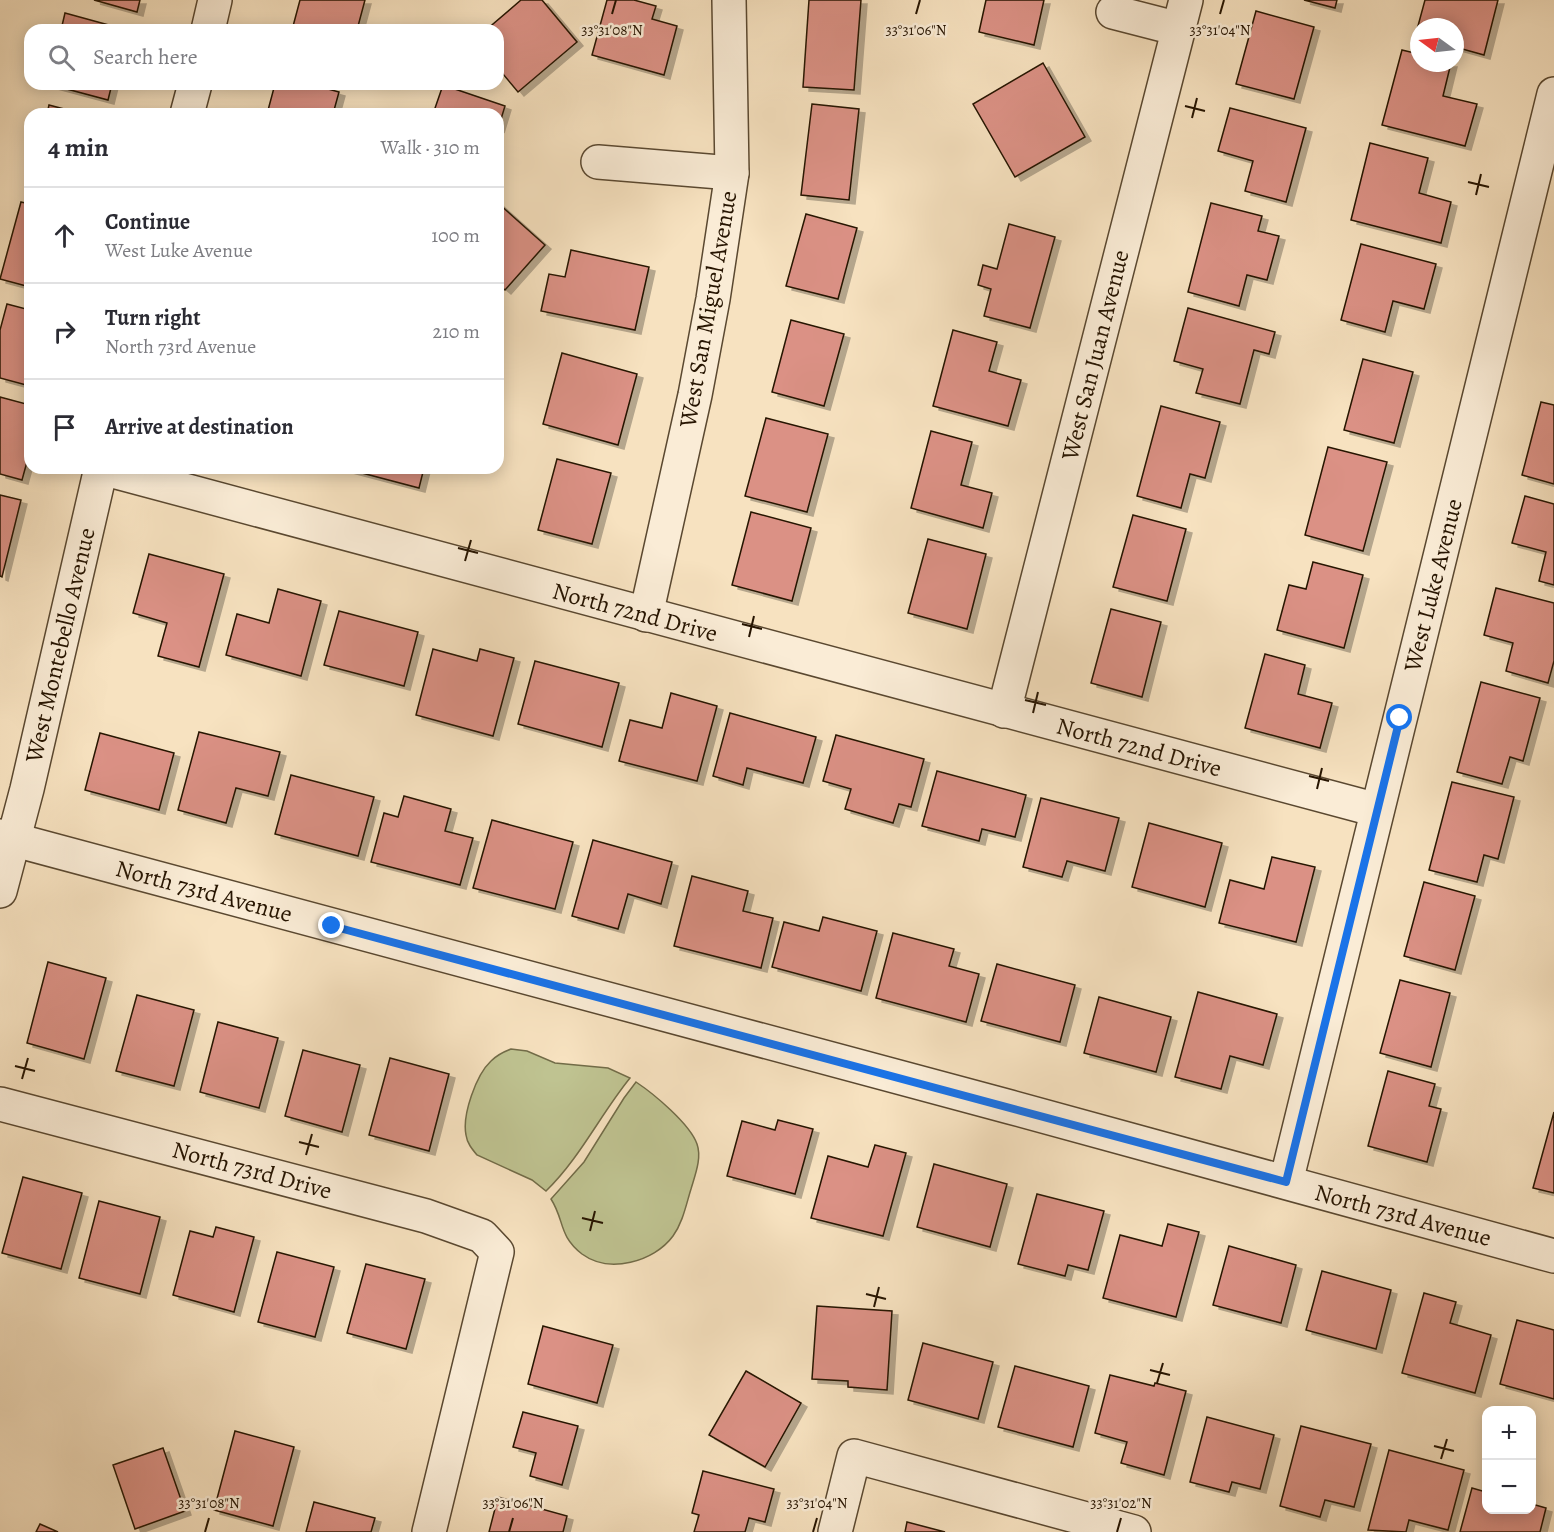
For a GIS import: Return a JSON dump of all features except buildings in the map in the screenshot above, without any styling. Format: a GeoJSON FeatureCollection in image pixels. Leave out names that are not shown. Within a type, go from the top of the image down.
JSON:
{"type":"FeatureCollection","features":[{"type":"Feature","properties":{"kind":"street"},"geometry":{"type":"LineString","coordinates":[[209,24],[215,0]]}},
{"type":"Feature","properties":{"kind":"street","name":"West San Miguel Avenue"},"geometry":{"type":"LineString","coordinates":[[646,615],[697,384],[713,299],[732,173],[729,0]]}},
{"type":"Feature","properties":{"kind":"street"},"geometry":{"type":"LineString","coordinates":[[1113,12],[1182,14]]}},
{"type":"Feature","properties":{"kind":"street","name":"West San Juan Avenue"},"geometry":{"type":"LineString","coordinates":[[1004,711],[1182,14]]}},
{"type":"Feature","properties":{"kind":"street"},"geometry":{"type":"LineString","coordinates":[[189,108],[193,90]]}},
{"type":"Feature","properties":{"kind":"street","name":"West Luke Avenue"},"geometry":{"type":"LineString","coordinates":[[1286,1182],[1554,94]]}},
{"type":"Feature","properties":{"kind":"street"},"geometry":{"type":"LineString","coordinates":[[598,162],[732,173]]}},
{"type":"Feature","properties":{"kind":"street","name":"West Montebello Avenue"},"geometry":{"type":"LineString","coordinates":[[0,891],[6,838],[27,789],[101,474]]}},
{"type":"Feature","properties":{"kind":"street","name":"North 72nd Drive"},"geometry":{"type":"LineString","coordinates":[[124,474],[1377,810]]}},
{"type":"Feature","properties":{"kind":"street","name":"North 73rd Avenue"},"geometry":{"type":"LineString","coordinates":[[6,838],[1554,1256]]}},
{"type":"Feature","properties":{"kind":"street","name":"North 73rd Drive"},"geometry":{"type":"LineString","coordinates":[[0,1104],[426,1216],[482,1236],[497,1252],[429,1532]]}},
{"type":"Feature","properties":{"kind":"street"},"geometry":{"type":"LineString","coordinates":[[835,1532],[854,1456],[1134,1532]]}},
{"type":"Feature","properties":{"kind":"green space"},"geometry":{"type":"Polygon","coordinates":[[[511,1049],[527,1051],[555,1063],[608,1068],[630,1078],[569,1165],[546,1191],[532,1180],[477,1155],[467,1138],[466,1117],[475,1085],[485,1067],[493,1059],[511,1049]]]}},
{"type":"Feature","properties":{"kind":"green space"},"geometry":{"type":"Polygon","coordinates":[[[636,1082],[661,1102],[687,1128],[697,1144],[699,1155],[682,1219],[673,1236],[655,1253],[643,1258],[618,1264],[605,1263],[593,1260],[574,1247],[565,1234],[551,1199],[584,1162],[636,1082]]]}},
{"type":"Feature","properties":{"kind":"route"},"geometry":{"type":"LineString","coordinates":[[332,926],[1286,1182],[1400,718]]}}]}
